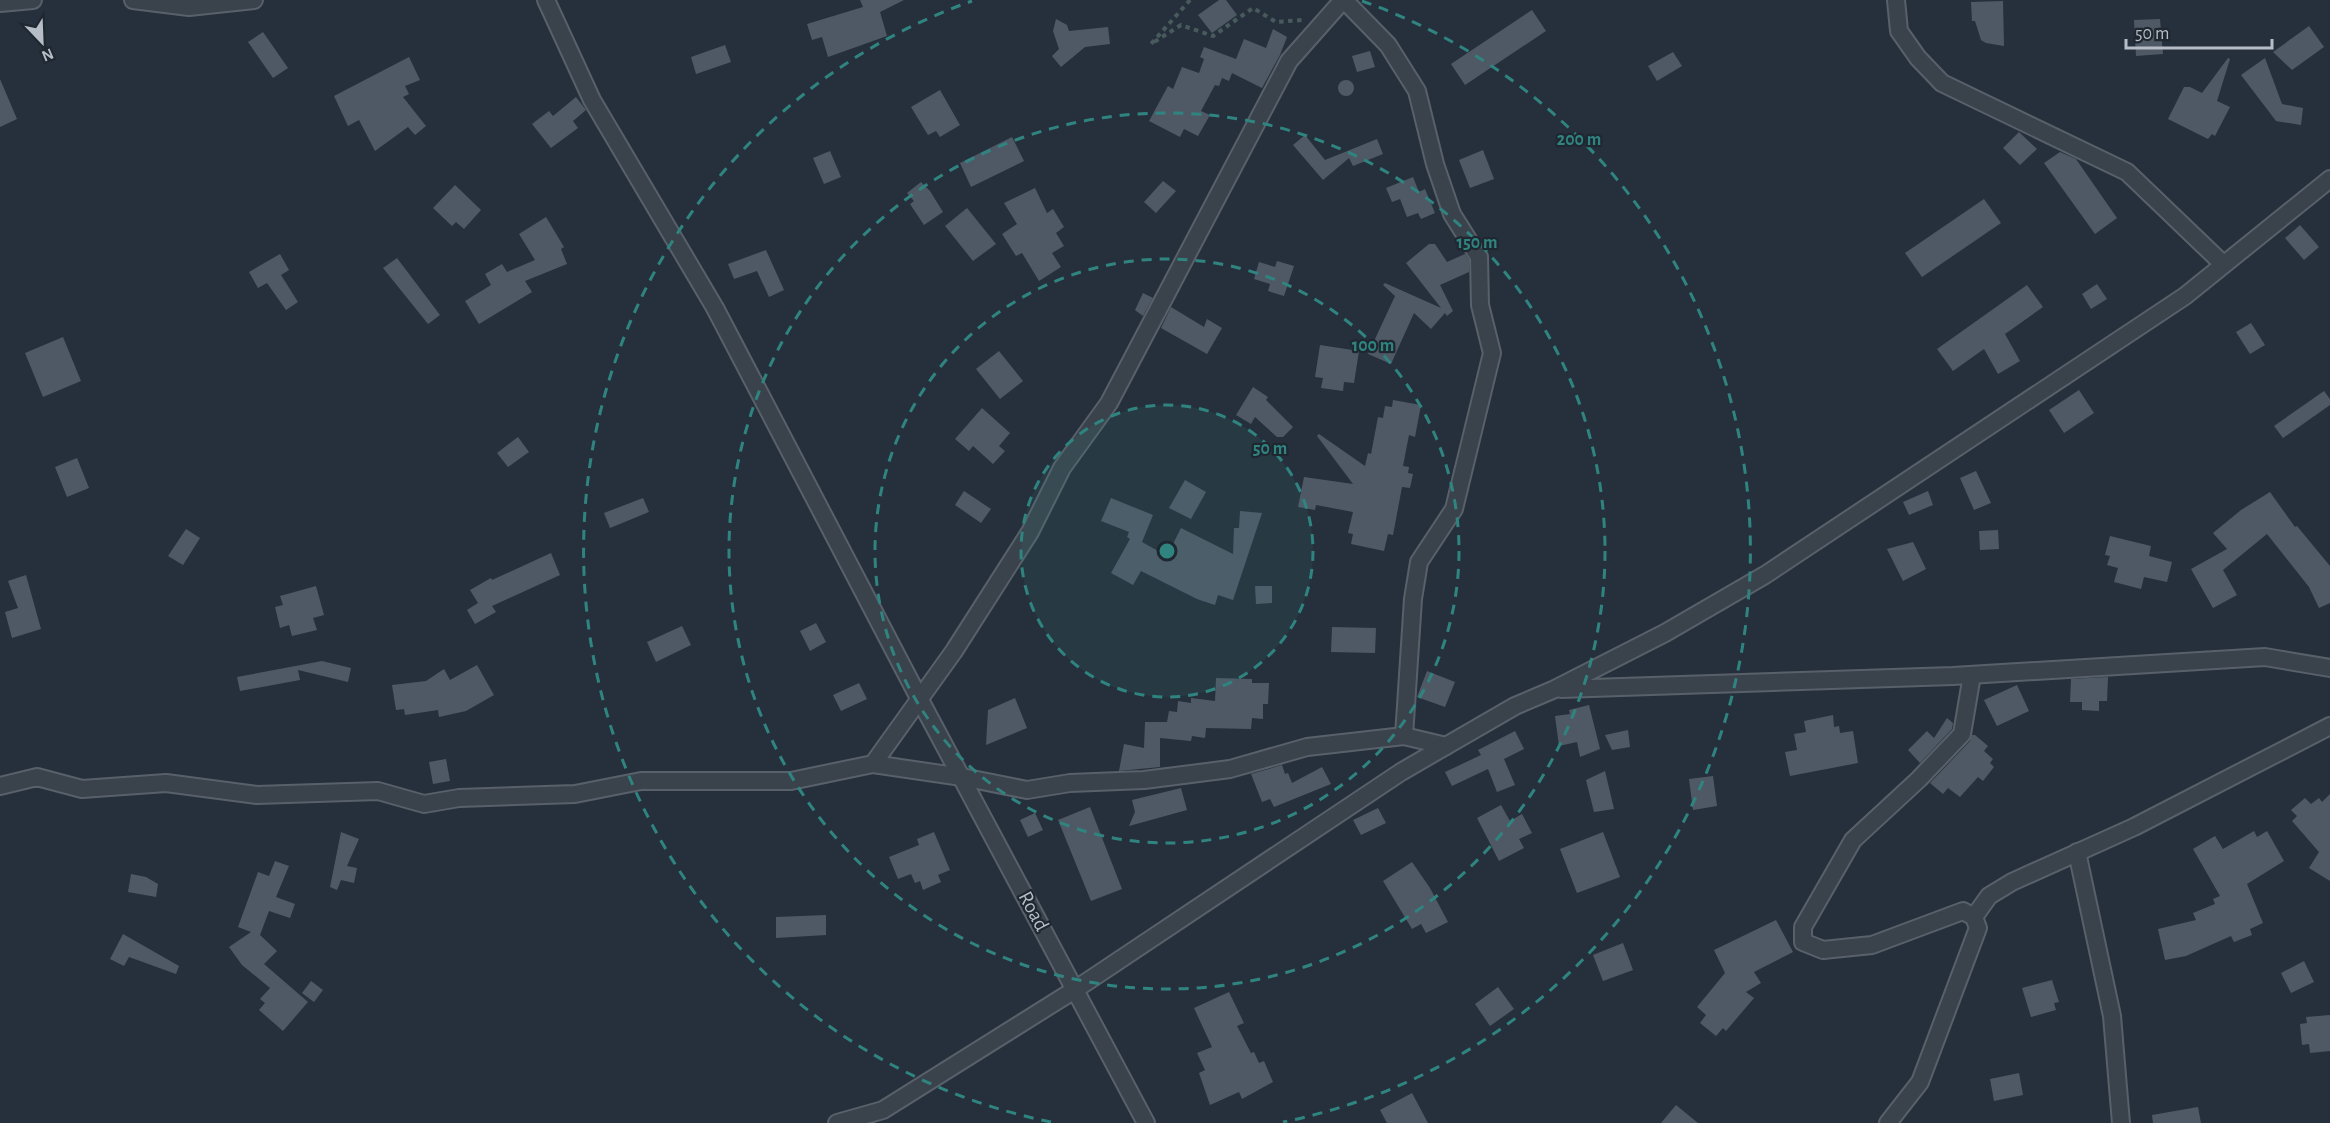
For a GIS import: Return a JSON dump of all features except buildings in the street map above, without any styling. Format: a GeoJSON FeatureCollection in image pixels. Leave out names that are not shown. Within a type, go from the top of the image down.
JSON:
{"type":"FeatureCollection","features":[{"type":"Feature","properties":{"kind":"street"},"geometry":{"type":"LineString","coordinates":[[0,3],[33,0]]}},
{"type":"Feature","properties":{"kind":"street"},"geometry":{"type":"LineString","coordinates":[[133,0],[189,7],[254,0]]}},
{"type":"Feature","properties":{"kind":"street","name":"Road"},"geometry":{"type":"LineString","coordinates":[[546,0],[592,100],[715,308],[920,700],[1146,1123]]}},
{"type":"Feature","properties":{"kind":"street"},"geometry":{"type":"LineString","coordinates":[[873,764],[920,700],[1030,532],[1062,468],[1109,403],[1289,61],[1343,0],[1388,45],[1417,91],[1435,164],[1452,214],[1479,257],[1480,305],[1492,353],[1454,508],[1419,562],[1413,600],[1404,736]]}},
{"type":"Feature","properties":{"kind":"street"},"geometry":{"type":"LineString","coordinates":[[1896,0],[1899,32],[1918,58],[1942,83],[2127,172],[2223,264]]}},
{"type":"Feature","properties":{"kind":"street"},"geometry":{"type":"LineString","coordinates":[[837,1123],[883,1110],[1076,989],[1401,772],[1515,706],[1555,689],[1665,633],[1765,575],[2185,296],[2330,179]]}},
{"type":"Feature","properties":{"kind":"street"},"geometry":{"type":"LineString","coordinates":[[1555,689],[1972,675],[2265,657],[2330,669]]}},
{"type":"Feature","properties":{"kind":"street"},"geometry":{"type":"LineString","coordinates":[[1888,1123],[1920,1082],[1978,928],[1974,917],[1963,911],[1872,945],[1823,950],[1803,942],[1803,927],[1853,840],[1919,779],[1962,734],[1972,675]]}},
{"type":"Feature","properties":{"kind":"street"},"geometry":{"type":"LineString","coordinates":[[1974,917],[1989,896],[2012,882],[2134,827],[2330,726]]}},
{"type":"Feature","properties":{"kind":"street"},"geometry":{"type":"LineString","coordinates":[[0,786],[37,777],[82,789],[166,783],[257,795],[378,791],[424,804],[459,798],[575,794],[641,781],[791,781],[873,764],[962,777],[1027,790],[1082,782],[1144,780],[1230,769],[1307,747],[1404,736],[1446,746]]}},
{"type":"Feature","properties":{"kind":"street"},"geometry":{"type":"LineString","coordinates":[[2077,852],[2112,1016],[2121,1123]]}},
{"type":"Feature","properties":{"kind":"path"},"geometry":{"type":"LineString","coordinates":[[1190,0],[1151,44],[1181,25],[1213,36],[1253,8],[1276,22],[1328,17]]}}]}
